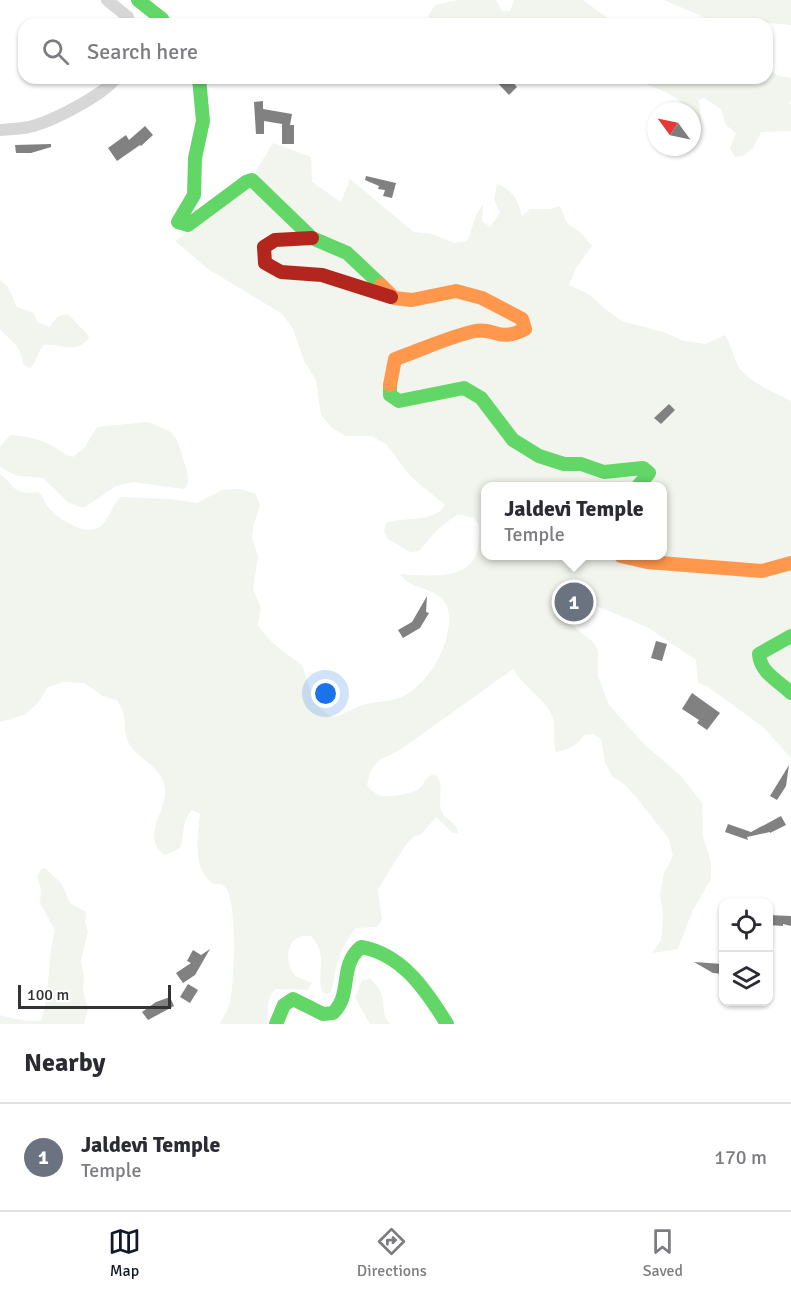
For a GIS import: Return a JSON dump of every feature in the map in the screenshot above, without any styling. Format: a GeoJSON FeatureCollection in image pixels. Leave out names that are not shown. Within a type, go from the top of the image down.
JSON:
{"type":"FeatureCollection","features":[{"type":"Feature","properties":{"kind":"street"},"geometry":{"type":"LineString","coordinates":[[107,0],[128,18]]}},
{"type":"Feature","properties":{"kind":"street"},"geometry":{"type":"LineString","coordinates":[[138,0],[161,18]]}},
{"type":"Feature","properties":{"kind":"street"},"geometry":{"type":"LineString","coordinates":[[0,130],[29,127],[66,113],[111,84]]}},
{"type":"Feature","properties":{"kind":"street"},"geometry":{"type":"LineString","coordinates":[[200,84],[203,121],[195,158],[194,195],[178,222],[188,225],[246,182],[252,180],[312,238],[347,253],[394,298]]}},
{"type":"Feature","properties":{"kind":"street"},"geometry":{"type":"LineString","coordinates":[[312,238],[275,240],[264,248],[265,263],[280,272],[322,275],[394,298],[412,300],[456,291],[482,298],[522,319],[525,329],[514,335],[504,336],[478,330],[395,359],[390,380],[390,395],[399,401],[464,388],[481,398],[513,440],[539,456],[564,464],[581,464],[604,472],[643,468],[649,473],[641,482]]}},
{"type":"Feature","properties":{"kind":"street"},"geometry":{"type":"LineString","coordinates":[[640,560],[762,571],[791,563]]}},
{"type":"Feature","properties":{"kind":"street"},"geometry":{"type":"LineString","coordinates":[[791,636],[759,654],[758,660],[762,667],[791,693]]}},
{"type":"Feature","properties":{"kind":"street"},"geometry":{"type":"LineString","coordinates":[[276,1024],[284,1005],[293,999],[303,1001],[324,1014],[331,1015],[335,1012],[343,995],[348,962],[361,947],[368,947],[388,954],[405,969],[438,1008],[447,1024]]}},
{"type":"Feature","properties":{"kind":"shaded area"},"geometry":{"type":"Polygon","coordinates":[[[458,0],[496,0],[502,11],[510,11],[514,0],[583,0],[608,18],[430,18],[428,16],[435,5],[458,0]]]}},
{"type":"Feature","properties":{"kind":"shaded area"},"geometry":{"type":"Polygon","coordinates":[[[664,0],[791,0],[791,25],[773,23],[773,18],[706,18],[664,0]]]}},
{"type":"Feature","properties":{"kind":"shaded area"},"geometry":{"type":"Polygon","coordinates":[[[773,72],[778,76],[791,78],[791,101],[789,103],[791,104],[791,131],[761,132],[753,148],[743,156],[735,157],[730,148],[736,133],[726,125],[721,109],[704,98],[699,102],[681,102],[670,94],[646,84],[773,84],[773,72]]]}},
{"type":"Feature","properties":{"kind":"shaded area"},"geometry":{"type":"Polygon","coordinates":[[[273,143],[311,157],[312,182],[341,202],[350,179],[414,232],[432,234],[454,243],[467,241],[477,214],[483,205],[482,221],[490,227],[500,213],[494,200],[497,184],[514,196],[522,216],[530,209],[550,209],[560,206],[567,223],[581,233],[592,246],[576,268],[569,285],[590,295],[622,321],[663,332],[684,341],[705,344],[725,335],[739,368],[746,375],[764,388],[791,401],[791,758],[763,727],[708,687],[698,683],[696,660],[647,627],[592,604],[563,588],[555,590],[558,606],[567,621],[594,643],[598,651],[598,676],[609,705],[646,746],[681,776],[702,803],[703,837],[711,862],[711,879],[692,912],[678,949],[652,953],[661,940],[663,917],[660,893],[664,873],[673,856],[669,839],[637,798],[625,785],[612,776],[605,762],[601,739],[593,734],[584,735],[572,747],[556,752],[551,712],[513,669],[400,750],[379,760],[370,772],[367,785],[382,796],[413,792],[433,774],[437,776],[440,785],[441,809],[445,817],[454,824],[458,833],[453,833],[436,817],[422,834],[413,837],[405,846],[378,889],[382,920],[377,927],[356,928],[353,932],[339,957],[330,993],[322,992],[321,957],[316,943],[311,936],[303,936],[296,938],[292,943],[288,956],[295,976],[312,983],[308,990],[275,989],[269,1002],[267,1024],[220,1024],[230,1003],[233,978],[234,942],[229,895],[224,886],[213,884],[201,869],[197,842],[200,814],[192,810],[186,818],[180,848],[165,855],[158,849],[154,833],[164,799],[164,783],[153,766],[129,744],[123,712],[117,700],[103,696],[84,683],[63,682],[48,687],[38,703],[24,715],[0,722],[0,474],[19,491],[38,492],[48,507],[66,522],[89,530],[102,525],[121,497],[170,499],[197,503],[222,490],[238,489],[255,493],[260,505],[252,537],[258,557],[253,589],[261,608],[258,625],[272,642],[302,665],[313,696],[323,711],[329,715],[336,717],[366,704],[402,697],[425,679],[445,644],[449,626],[449,612],[446,604],[433,592],[409,583],[400,574],[445,575],[466,567],[473,560],[478,549],[479,525],[474,518],[458,514],[438,529],[419,551],[410,552],[388,539],[384,531],[386,523],[433,515],[445,505],[411,477],[386,444],[371,436],[346,436],[332,428],[321,415],[316,380],[305,363],[292,327],[281,313],[208,269],[175,241],[245,189],[273,143]]]}},
{"type":"Feature","properties":{"kind":"shaded area"},"geometry":{"type":"Polygon","coordinates":[[[0,280],[8,287],[17,307],[34,313],[37,322],[50,327],[58,317],[69,315],[89,338],[74,347],[44,345],[33,365],[30,368],[27,367],[23,364],[16,345],[0,329],[0,280]]]}},
{"type":"Feature","properties":{"kind":"shaded area"},"geometry":{"type":"Polygon","coordinates":[[[147,422],[164,428],[176,439],[188,480],[184,489],[133,482],[116,486],[85,507],[80,507],[69,503],[43,478],[17,476],[0,467],[0,447],[10,435],[40,440],[73,457],[85,447],[97,427],[147,422]]]}},
{"type":"Feature","properties":{"kind":"shaded area"},"geometry":{"type":"Polygon","coordinates":[[[45,868],[61,883],[70,903],[86,912],[85,923],[88,931],[81,961],[84,978],[83,991],[88,1008],[84,1024],[0,1024],[0,1015],[26,1021],[41,1020],[55,930],[40,903],[41,889],[37,877],[41,869],[45,868]]]}},
{"type":"Feature","properties":{"kind":"shaded area"},"geometry":{"type":"Polygon","coordinates":[[[370,978],[380,991],[385,1015],[391,1024],[370,1024],[355,997],[362,981],[370,978]]]}},
{"type":"Feature","properties":{"kind":"building"},"geometry":{"type":"Polygon","coordinates":[[[499,84],[514,84],[517,87],[509,95],[499,84]]]}},
{"type":"Feature","properties":{"kind":"building"},"geometry":{"type":"Polygon","coordinates":[[[263,101],[263,109],[292,114],[290,125],[294,125],[294,144],[282,144],[282,124],[264,121],[264,134],[256,134],[254,102],[263,101]]]}},
{"type":"Feature","properties":{"kind":"building"},"geometry":{"type":"Polygon","coordinates":[[[145,126],[153,135],[141,146],[117,161],[108,148],[126,135],[129,140],[145,126]]]}},
{"type":"Feature","properties":{"kind":"building"},"geometry":{"type":"Polygon","coordinates":[[[51,144],[51,147],[31,153],[16,153],[15,145],[51,144]]]}},
{"type":"Feature","properties":{"kind":"building"},"geometry":{"type":"Polygon","coordinates":[[[366,176],[396,183],[392,198],[383,196],[385,190],[378,189],[379,186],[365,180],[366,176]]]}},
{"type":"Feature","properties":{"kind":"building"},"geometry":{"type":"Polygon","coordinates":[[[669,404],[675,410],[661,424],[654,418],[669,404]]]}},
{"type":"Feature","properties":{"kind":"building"},"geometry":{"type":"Polygon","coordinates":[[[427,596],[426,612],[429,613],[420,628],[403,638],[398,630],[412,622],[427,596]]]}},
{"type":"Feature","properties":{"kind":"building"},"geometry":{"type":"Polygon","coordinates":[[[656,641],[667,644],[662,661],[651,658],[656,641]]]}},
{"type":"Feature","properties":{"kind":"building"},"geometry":{"type":"Polygon","coordinates":[[[692,693],[720,713],[707,730],[697,723],[699,720],[682,709],[692,693]]]}},
{"type":"Feature","properties":{"kind":"building"},"geometry":{"type":"Polygon","coordinates":[[[789,765],[786,786],[777,800],[770,796],[789,765]]]}},
{"type":"Feature","properties":{"kind":"building"},"geometry":{"type":"Polygon","coordinates":[[[781,816],[786,825],[770,833],[747,837],[748,840],[725,832],[728,824],[751,832],[781,816]]]}},
{"type":"Feature","properties":{"kind":"building"},"geometry":{"type":"Polygon","coordinates":[[[773,915],[791,916],[791,926],[783,924],[783,926],[773,925],[773,915]]]}},
{"type":"Feature","properties":{"kind":"building"},"geometry":{"type":"Polygon","coordinates":[[[210,949],[195,975],[183,983],[176,973],[191,963],[187,961],[193,950],[201,955],[210,949]]]}},
{"type":"Feature","properties":{"kind":"building"},"geometry":{"type":"Polygon","coordinates":[[[694,962],[719,964],[719,974],[713,973],[694,962]]]}},
{"type":"Feature","properties":{"kind":"building"},"geometry":{"type":"Polygon","coordinates":[[[188,984],[198,990],[190,1003],[180,997],[188,984]]]}},
{"type":"Feature","properties":{"kind":"building"},"geometry":{"type":"Polygon","coordinates":[[[170,997],[174,1006],[148,1020],[142,1012],[156,1002],[170,997]]]}},
{"type":"Feature","properties":{"kind":"traffic: fast"},"geometry":{"type":"LineString","coordinates":[[138,0],[161,18]]}},
{"type":"Feature","properties":{"kind":"traffic: fast"},"geometry":{"type":"LineString","coordinates":[[200,84],[203,121],[195,158],[194,195],[178,222],[188,225],[246,182],[252,180],[312,238],[347,253],[381,285]]}},
{"type":"Feature","properties":{"kind":"traffic: fast"},"geometry":{"type":"LineString","coordinates":[[390,385],[390,395],[399,401],[464,388],[481,398],[513,440],[539,456],[564,464],[581,464],[604,472],[643,468],[649,473],[641,482]]}},
{"type":"Feature","properties":{"kind":"traffic: fast"},"geometry":{"type":"LineString","coordinates":[[791,636],[759,654],[766,672],[791,693]]}},
{"type":"Feature","properties":{"kind":"traffic: fast"},"geometry":{"type":"LineString","coordinates":[[276,1024],[284,1005],[293,999],[323,1014],[333,1013],[343,997],[350,963],[361,947],[376,951],[401,965],[412,975],[447,1024]]}},
{"type":"Feature","properties":{"kind":"traffic: slow"},"geometry":{"type":"LineString","coordinates":[[381,285],[394,298],[412,300],[456,291],[482,298],[522,319],[525,329],[509,335],[482,330],[475,331],[395,359],[390,385]]}},
{"type":"Feature","properties":{"kind":"traffic: slow"},"geometry":{"type":"LineString","coordinates":[[638,560],[762,571],[791,563]]}},
{"type":"Feature","properties":{"kind":"traffic: jam"},"geometry":{"type":"LineString","coordinates":[[312,238],[275,240],[264,247],[265,263],[281,272],[322,275],[391,297]]}},
{"type":"Feature","properties":{"kind":"place","name":"Jaldevi Temple"},"geometry":{"type":"Point","coordinates":[574,602]}}]}
